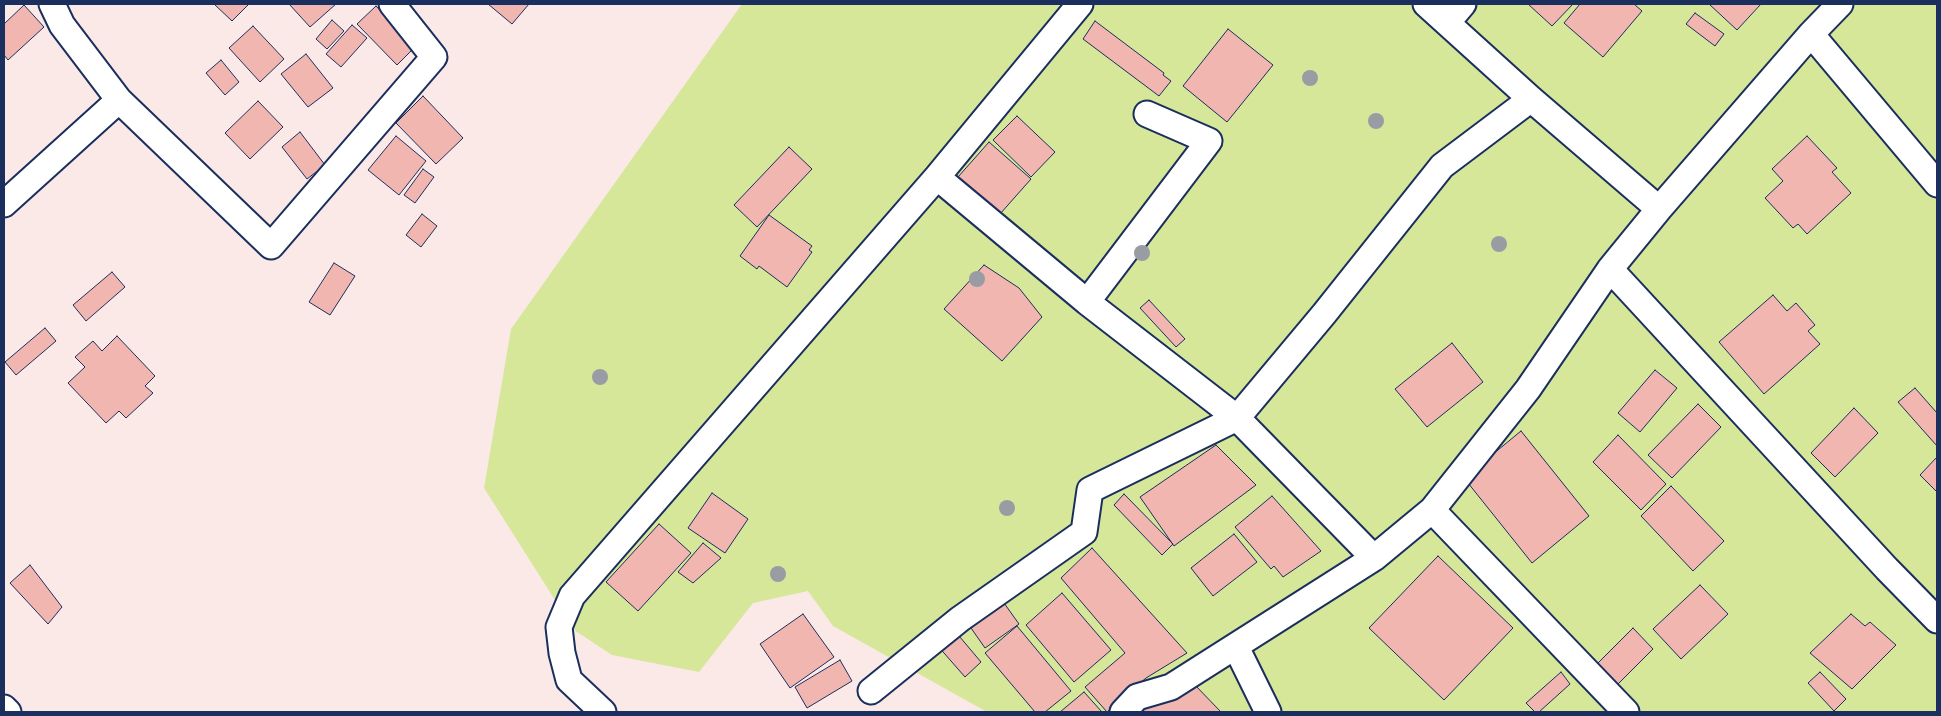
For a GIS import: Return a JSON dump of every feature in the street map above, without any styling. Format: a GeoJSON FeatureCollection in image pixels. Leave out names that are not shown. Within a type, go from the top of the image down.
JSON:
{"type":"FeatureCollection","features":[{"type":"Feature","properties":{"kind":"street"},"geometry":{"type":"LineString","coordinates":[[52,4],[62,25],[119,100],[270,246],[434,57],[398,6]]}},
{"type":"Feature","properties":{"kind":"street"},"geometry":{"type":"LineString","coordinates":[[603,712],[569,680],[564,662],[559,627],[572,596],[937,177],[1080,4]]}},
{"type":"Feature","properties":{"kind":"street"},"geometry":{"type":"LineString","coordinates":[[1426,4],[1531,100],[1659,210]]}},
{"type":"Feature","properties":{"kind":"street"},"geometry":{"type":"LineString","coordinates":[[1447,23],[1463,4]]}},
{"type":"Feature","properties":{"kind":"street"},"geometry":{"type":"LineString","coordinates":[[1122,712],[1137,697],[1171,687],[1374,558],[1432,510],[1528,389],[1610,269],[1811,34],[1840,4]]}},
{"type":"Feature","properties":{"kind":"street"},"geometry":{"type":"LineString","coordinates":[[1811,34],[1937,184]]}},
{"type":"Feature","properties":{"kind":"street"},"geometry":{"type":"LineString","coordinates":[[4,204],[119,100]]}},
{"type":"Feature","properties":{"kind":"street"},"geometry":{"type":"LineString","coordinates":[[871,691],[960,619],[1084,532],[1090,490],[1237,418],[1324,314],[1442,166],[1531,100]]}},
{"type":"Feature","properties":{"kind":"street"},"geometry":{"type":"LineString","coordinates":[[1087,302],[1209,141],[1147,114]]}},
{"type":"Feature","properties":{"kind":"street"},"geometry":{"type":"LineString","coordinates":[[937,177],[1087,302],[1237,418],[1374,558]]}},
{"type":"Feature","properties":{"kind":"street"},"geometry":{"type":"LineString","coordinates":[[1610,269],[1887,569],[1937,620]]}},
{"type":"Feature","properties":{"kind":"street"},"geometry":{"type":"LineString","coordinates":[[1432,510],[1626,712]]}},
{"type":"Feature","properties":{"kind":"street"},"geometry":{"type":"LineString","coordinates":[[1236,647],[1268,712]]}},
{"type":"Feature","properties":{"kind":"street"},"geometry":{"type":"LineString","coordinates":[[4,708],[8,712]]}},
{"type":"Feature","properties":{"kind":"green space"},"geometry":{"type":"Polygon","coordinates":[[[742,4],[1937,4],[1937,712],[987,712],[833,626],[808,591],[753,603],[699,672],[612,655],[574,630],[484,488],[511,329],[742,4]]]}},
{"type":"Feature","properties":{"kind":"building"},"geometry":{"type":"Polygon","coordinates":[[[214,4],[249,4],[232,21],[214,4]]]}},
{"type":"Feature","properties":{"kind":"building"},"geometry":{"type":"Polygon","coordinates":[[[289,4],[336,4],[310,27],[289,4]]]}},
{"type":"Feature","properties":{"kind":"building"},"geometry":{"type":"Polygon","coordinates":[[[488,4],[529,4],[512,24],[488,4]]]}},
{"type":"Feature","properties":{"kind":"building"},"geometry":{"type":"Polygon","coordinates":[[[1528,4],[1573,4],[1552,26],[1528,4]]]}},
{"type":"Feature","properties":{"kind":"building"},"geometry":{"type":"Polygon","coordinates":[[[1580,4],[1634,4],[1642,11],[1603,57],[1564,23],[1580,4]]]}},
{"type":"Feature","properties":{"kind":"building"},"geometry":{"type":"Polygon","coordinates":[[[1709,4],[1761,4],[1737,30],[1709,4]]]}},
{"type":"Feature","properties":{"kind":"building"},"geometry":{"type":"Polygon","coordinates":[[[24,5],[44,27],[8,60],[4,55],[4,24],[24,5]]]}},
{"type":"Feature","properties":{"kind":"building"},"geometry":{"type":"Polygon","coordinates":[[[376,6],[415,47],[397,65],[357,24],[376,6]]]}},
{"type":"Feature","properties":{"kind":"building"},"geometry":{"type":"Polygon","coordinates":[[[1695,13],[1724,34],[1715,46],[1686,24],[1695,13]]]}},
{"type":"Feature","properties":{"kind":"building"},"geometry":{"type":"Polygon","coordinates":[[[332,20],[344,31],[327,49],[316,39],[332,20]]]}},
{"type":"Feature","properties":{"kind":"building"},"geometry":{"type":"Polygon","coordinates":[[[1095,21],[1164,73],[1163,75],[1171,81],[1159,96],[1083,39],[1095,21]]]}},
{"type":"Feature","properties":{"kind":"building"},"geometry":{"type":"Polygon","coordinates":[[[352,25],[367,38],[341,67],[326,54],[352,25]]]}},
{"type":"Feature","properties":{"kind":"building"},"geometry":{"type":"Polygon","coordinates":[[[253,26],[284,59],[260,82],[229,48],[253,26]]]}},
{"type":"Feature","properties":{"kind":"building"},"geometry":{"type":"Polygon","coordinates":[[[1228,29],[1273,65],[1227,122],[1183,86],[1228,29]]]}},
{"type":"Feature","properties":{"kind":"building"},"geometry":{"type":"Polygon","coordinates":[[[306,54],[333,88],[308,107],[281,74],[306,54]]]}},
{"type":"Feature","properties":{"kind":"building"},"geometry":{"type":"Polygon","coordinates":[[[221,60],[239,82],[225,95],[206,73],[221,60]]]}},
{"type":"Feature","properties":{"kind":"building"},"geometry":{"type":"Polygon","coordinates":[[[423,96],[463,138],[436,164],[396,123],[423,96]]]}},
{"type":"Feature","properties":{"kind":"building"},"geometry":{"type":"Polygon","coordinates":[[[258,101],[283,127],[250,159],[225,133],[258,101]]]}},
{"type":"Feature","properties":{"kind":"building"},"geometry":{"type":"Polygon","coordinates":[[[1017,116],[1055,152],[1031,177],[993,140],[1017,116]]]}},
{"type":"Feature","properties":{"kind":"building"},"geometry":{"type":"Polygon","coordinates":[[[300,132],[325,165],[307,179],[282,147],[300,132]]]}},
{"type":"Feature","properties":{"kind":"building"},"geometry":{"type":"Polygon","coordinates":[[[396,136],[426,161],[399,195],[368,170],[396,136]]]}},
{"type":"Feature","properties":{"kind":"building"},"geometry":{"type":"Polygon","coordinates":[[[1807,136],[1837,168],[1832,172],[1851,193],[1807,234],[1798,224],[1793,228],[1765,198],[1783,181],[1772,169],[1807,136]]]}},
{"type":"Feature","properties":{"kind":"building"},"geometry":{"type":"Polygon","coordinates":[[[989,142],[1031,179],[1000,214],[958,177],[989,142]]]}},
{"type":"Feature","properties":{"kind":"building"},"geometry":{"type":"Polygon","coordinates":[[[789,147],[812,169],[757,227],[734,205],[789,147]]]}},
{"type":"Feature","properties":{"kind":"building"},"geometry":{"type":"Polygon","coordinates":[[[423,169],[434,177],[415,203],[404,195],[423,169]]]}},
{"type":"Feature","properties":{"kind":"building"},"geometry":{"type":"Polygon","coordinates":[[[422,214],[437,226],[421,247],[406,235],[422,214]]]}},
{"type":"Feature","properties":{"kind":"building"},"geometry":{"type":"Polygon","coordinates":[[[769,215],[812,246],[809,250],[812,252],[787,287],[759,266],[757,269],[740,256],[769,215]]]}},
{"type":"Feature","properties":{"kind":"building"},"geometry":{"type":"Polygon","coordinates":[[[334,263],[355,276],[330,315],[309,302],[334,263]]]}},
{"type":"Feature","properties":{"kind":"building"},"geometry":{"type":"Polygon","coordinates":[[[984,265],[1019,288],[1042,317],[1002,361],[944,309],[984,265]]]}},
{"type":"Feature","properties":{"kind":"building"},"geometry":{"type":"Polygon","coordinates":[[[112,272],[125,287],[86,321],[73,305],[112,272]]]}},
{"type":"Feature","properties":{"kind":"building"},"geometry":{"type":"Polygon","coordinates":[[[1773,295],[1787,311],[1796,303],[1815,325],[1808,331],[1820,344],[1764,394],[1719,342],[1773,295]]]}},
{"type":"Feature","properties":{"kind":"building"},"geometry":{"type":"Polygon","coordinates":[[[1149,300],[1185,339],[1176,347],[1140,308],[1149,300]]]}},
{"type":"Feature","properties":{"kind":"building"},"geometry":{"type":"Polygon","coordinates":[[[45,328],[56,341],[16,375],[5,362],[45,328]]]}},
{"type":"Feature","properties":{"kind":"building"},"geometry":{"type":"Polygon","coordinates":[[[117,336],[155,376],[145,386],[153,393],[126,418],[119,411],[106,423],[68,383],[85,367],[75,357],[93,341],[102,351],[117,336]]]}},
{"type":"Feature","properties":{"kind":"building"},"geometry":{"type":"Polygon","coordinates":[[[1452,343],[1483,382],[1427,427],[1395,389],[1452,343]]]}},
{"type":"Feature","properties":{"kind":"building"},"geometry":{"type":"Polygon","coordinates":[[[1655,370],[1677,388],[1640,432],[1618,413],[1655,370]]]}},
{"type":"Feature","properties":{"kind":"building"},"geometry":{"type":"Polygon","coordinates":[[[1915,388],[1937,413],[1937,446],[1898,402],[1915,388]]]}},
{"type":"Feature","properties":{"kind":"building"},"geometry":{"type":"Polygon","coordinates":[[[1698,404],[1721,427],[1672,478],[1648,455],[1698,404]]]}},
{"type":"Feature","properties":{"kind":"building"},"geometry":{"type":"Polygon","coordinates":[[[1854,408],[1878,433],[1835,477],[1811,453],[1854,408]]]}},
{"type":"Feature","properties":{"kind":"building"},"geometry":{"type":"Polygon","coordinates":[[[1521,431],[1589,516],[1532,563],[1464,478],[1521,431]]]}},
{"type":"Feature","properties":{"kind":"building"},"geometry":{"type":"Polygon","coordinates":[[[1618,435],[1666,484],[1641,510],[1593,462],[1618,435]]]}},
{"type":"Feature","properties":{"kind":"building"},"geometry":{"type":"Polygon","coordinates":[[[1216,445],[1256,485],[1174,546],[1140,497],[1216,445]]]}},
{"type":"Feature","properties":{"kind":"building"},"geometry":{"type":"Polygon","coordinates":[[[1937,457],[1937,492],[1920,475],[1937,457]]]}},
{"type":"Feature","properties":{"kind":"building"},"geometry":{"type":"Polygon","coordinates":[[[1671,486],[1724,541],[1693,571],[1641,516],[1671,486]]]}},
{"type":"Feature","properties":{"kind":"building"},"geometry":{"type":"Polygon","coordinates":[[[712,493],[748,519],[725,553],[688,528],[712,493]]]}},
{"type":"Feature","properties":{"kind":"building"},"geometry":{"type":"Polygon","coordinates":[[[1124,494],[1173,544],[1162,555],[1114,505],[1124,494]]]}},
{"type":"Feature","properties":{"kind":"building"},"geometry":{"type":"Polygon","coordinates":[[[1272,496],[1321,551],[1283,577],[1274,566],[1271,569],[1235,527],[1272,496]]]}},
{"type":"Feature","properties":{"kind":"building"},"geometry":{"type":"Polygon","coordinates":[[[659,524],[691,553],[638,611],[606,582],[659,524]]]}},
{"type":"Feature","properties":{"kind":"building"},"geometry":{"type":"Polygon","coordinates":[[[1234,534],[1257,562],[1213,596],[1191,568],[1234,534]]]}},
{"type":"Feature","properties":{"kind":"building"},"geometry":{"type":"Polygon","coordinates":[[[703,543],[721,558],[693,583],[678,572],[703,543]]]}},
{"type":"Feature","properties":{"kind":"building"},"geometry":{"type":"Polygon","coordinates":[[[1092,548],[1187,653],[1146,678],[1107,712],[1085,687],[1125,653],[1061,578],[1092,548]]]}},
{"type":"Feature","properties":{"kind":"building"},"geometry":{"type":"Polygon","coordinates":[[[1438,556],[1513,628],[1444,700],[1369,628],[1438,556]]]}},
{"type":"Feature","properties":{"kind":"building"},"geometry":{"type":"Polygon","coordinates":[[[30,565],[62,607],[48,624],[10,583],[30,565]]]}},
{"type":"Feature","properties":{"kind":"building"},"geometry":{"type":"Polygon","coordinates":[[[1700,585],[1728,614],[1681,659],[1653,629],[1700,585]]]}},
{"type":"Feature","properties":{"kind":"building"},"geometry":{"type":"Polygon","coordinates":[[[1062,593],[1111,650],[1074,682],[1026,625],[1062,593]]]}},
{"type":"Feature","properties":{"kind":"building"},"geometry":{"type":"Polygon","coordinates":[[[1004,603],[1019,624],[985,648],[971,628],[1004,603]]]}},
{"type":"Feature","properties":{"kind":"building"},"geometry":{"type":"Polygon","coordinates":[[[803,614],[834,657],[790,688],[760,644],[803,614]]]}},
{"type":"Feature","properties":{"kind":"building"},"geometry":{"type":"Polygon","coordinates":[[[1851,614],[1865,626],[1870,622],[1896,645],[1852,689],[1810,653],[1851,614]]]}},
{"type":"Feature","properties":{"kind":"building"},"geometry":{"type":"Polygon","coordinates":[[[1017,626],[1071,691],[1045,712],[1035,712],[985,653],[1017,626]]]}},
{"type":"Feature","properties":{"kind":"building"},"geometry":{"type":"Polygon","coordinates":[[[1633,628],[1653,649],[1615,687],[1595,666],[1633,628]]]}},
{"type":"Feature","properties":{"kind":"building"},"geometry":{"type":"Polygon","coordinates":[[[954,630],[981,662],[965,677],[937,645],[954,630]]]}},
{"type":"Feature","properties":{"kind":"building"},"geometry":{"type":"Polygon","coordinates":[[[840,660],[852,681],[807,708],[795,687],[840,660]]]}},
{"type":"Feature","properties":{"kind":"building"},"geometry":{"type":"Polygon","coordinates":[[[1561,672],[1570,684],[1539,712],[1535,712],[1526,703],[1561,672]]]}},
{"type":"Feature","properties":{"kind":"building"},"geometry":{"type":"Polygon","coordinates":[[[1820,672],[1846,699],[1834,711],[1808,683],[1820,672]]]}},
{"type":"Feature","properties":{"kind":"building"},"geometry":{"type":"Polygon","coordinates":[[[1193,683],[1221,712],[1139,712],[1193,683]]]}},
{"type":"Feature","properties":{"kind":"building"},"geometry":{"type":"Polygon","coordinates":[[[1084,692],[1102,712],[1060,712],[1084,692]]]}}]}
